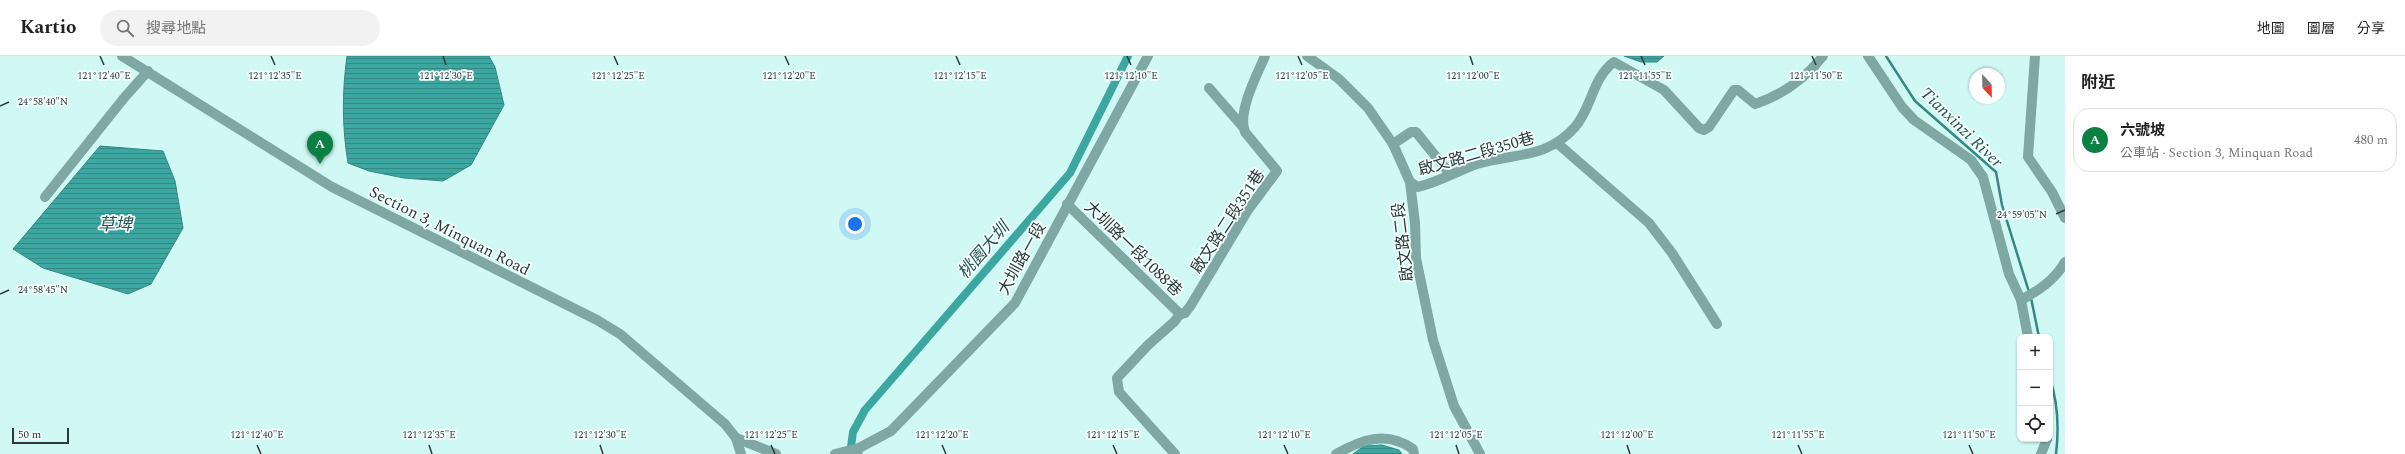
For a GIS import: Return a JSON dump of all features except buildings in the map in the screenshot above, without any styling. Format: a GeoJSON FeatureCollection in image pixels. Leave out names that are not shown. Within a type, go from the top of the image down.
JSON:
{"type":"FeatureCollection","features":[{"type":"Feature","properties":{"kind":"street","name":"Section 3, Minquan Road"},"geometry":{"type":"LineString","coordinates":[[122,56],[332,187],[609,327],[620,334],[725,424],[736,438],[741,454]]}},
{"type":"Feature","properties":{"kind":"street","name":"大圳路一段"},"geometry":{"type":"LineString","coordinates":[[840,453],[857,450],[891,430],[1015,303],[1148,56]]}},
{"type":"Feature","properties":{"kind":"street"},"geometry":{"type":"LineString","coordinates":[[1243,127],[1247,101],[1265,56]]}},
{"type":"Feature","properties":{"kind":"street","name":"啟文路二段"},"geometry":{"type":"LineString","coordinates":[[1307,56],[1339,79],[1368,108],[1393,144],[1410,182],[1415,223],[1416,258],[1433,340],[1454,406],[1480,454]]}},
{"type":"Feature","properties":{"kind":"street","name":"啟文路二段350巷"},"geometry":{"type":"LineString","coordinates":[[1410,182],[1418,187],[1438,182],[1450,174],[1495,159],[1522,156],[1557,143],[1577,124],[1605,69],[1614,62],[1664,90],[1699,128],[1704,130],[1709,127],[1734,90],[1738,90],[1755,104],[1771,99],[1811,71],[1823,56]]}},
{"type":"Feature","properties":{"kind":"street"},"geometry":{"type":"LineString","coordinates":[[1868,56],[1902,107],[1914,120],[1971,160],[1983,177],[2004,250],[2009,274],[2021,300],[2027,334]]}},
{"type":"Feature","properties":{"kind":"street"},"geometry":{"type":"LineString","coordinates":[[2035,56],[2028,157],[2052,192],[2065,218]]}},
{"type":"Feature","properties":{"kind":"street"},"geometry":{"type":"LineString","coordinates":[[45,197],[124,98],[148,71]]}},
{"type":"Feature","properties":{"kind":"street"},"geometry":{"type":"LineString","coordinates":[[1209,88],[1243,127]]}},
{"type":"Feature","properties":{"kind":"street","name":"啟文路二段351巷"},"geometry":{"type":"LineString","coordinates":[[1180,314],[1184,313],[1191,305],[1248,210],[1277,172],[1245,132],[1243,127]]}},
{"type":"Feature","properties":{"kind":"street"},"geometry":{"type":"LineString","coordinates":[[1393,144],[1411,132],[1416,132],[1450,174]]}},
{"type":"Feature","properties":{"kind":"street"},"geometry":{"type":"LineString","coordinates":[[1557,143],[1649,223],[1672,253],[1717,324]]}},
{"type":"Feature","properties":{"kind":"street","name":"大圳路一段1088巷"},"geometry":{"type":"LineString","coordinates":[[1067,204],[1180,314]]}},
{"type":"Feature","properties":{"kind":"street"},"geometry":{"type":"LineString","coordinates":[[2021,300],[2040,290],[2060,271],[2065,262]]}},
{"type":"Feature","properties":{"kind":"street"},"geometry":{"type":"LineString","coordinates":[[1175,454],[1119,392],[1117,378],[1180,314]]}},
{"type":"Feature","properties":{"kind":"street"},"geometry":{"type":"LineString","coordinates":[[736,438],[776,454]]}},
{"type":"Feature","properties":{"kind":"street"},"geometry":{"type":"LineString","coordinates":[[1336,454],[1360,441],[1381,438],[1404,442],[1413,449],[1414,454]]}},
{"type":"Feature","properties":{"kind":"street"},"geometry":{"type":"LineString","coordinates":[[2041,454],[2046,442]]}},
{"type":"Feature","properties":{"kind":"water"},"geometry":{"type":"Polygon","coordinates":[[[347,56],[489,56],[495,67],[504,105],[471,165],[443,181],[404,178],[369,171],[348,163],[343,110],[347,56]]]}},
{"type":"Feature","properties":{"kind":"water"},"geometry":{"type":"Polygon","coordinates":[[[1624,56],[1664,56],[1657,62],[1641,62],[1624,56]]]}},
{"type":"Feature","properties":{"kind":"water","name":"草埤"},"geometry":{"type":"Polygon","coordinates":[[[100,146],[163,151],[175,181],[183,228],[151,284],[128,294],[43,268],[13,249],[100,146]]]}},
{"type":"Feature","properties":{"kind":"water"},"geometry":{"type":"Polygon","coordinates":[[[1382,445],[1399,450],[1402,454],[1353,454],[1364,446],[1382,445]]]}},
{"type":"Feature","properties":{"kind":"waterway","name":"桃園大圳"},"geometry":{"type":"LineString","coordinates":[[850,454],[853,432],[865,410],[1070,173],[1128,56]]}},
{"type":"Feature","properties":{"kind":"waterway","name":"Tianxinzi River"},"geometry":{"type":"LineString","coordinates":[[1886,56],[1915,101],[1996,172],[2002,205],[2029,292]]}},
{"type":"Feature","properties":{"kind":"waterway","name":"Tianxinzi River"},"geometry":{"type":"LineString","coordinates":[[2031,298],[2038,334]]}},
{"type":"Feature","properties":{"kind":"waterway","name":"Tianxinzi River"},"geometry":{"type":"LineString","coordinates":[[2053,388],[2057,416],[2056,454]]}},
{"type":"Feature","properties":{"kind":"place","name":"六號坡"},"geometry":{"type":"Point","coordinates":[320,164]}}]}
